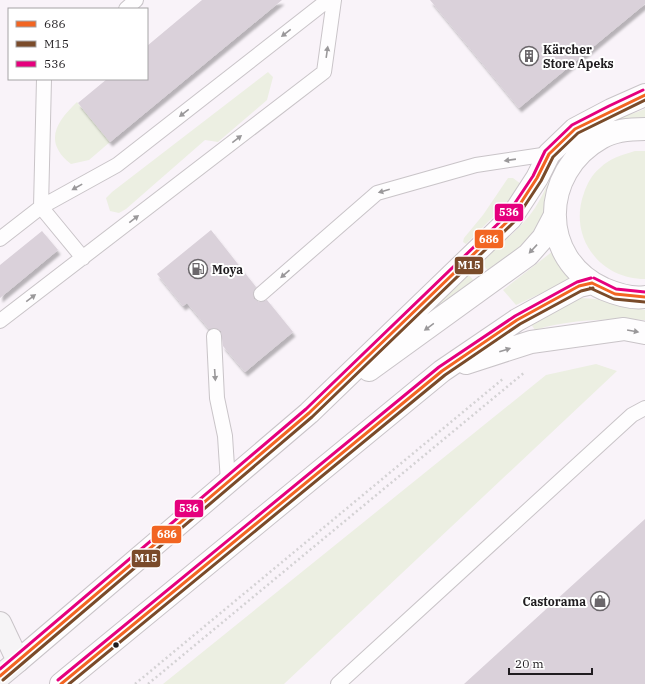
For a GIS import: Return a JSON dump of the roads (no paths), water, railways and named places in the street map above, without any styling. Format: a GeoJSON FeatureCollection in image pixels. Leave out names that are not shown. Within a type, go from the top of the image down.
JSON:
{"type":"FeatureCollection","features":[{"type":"Feature","properties":{"kind":"main road"},"geometry":{"type":"LineString","coordinates":[[0,624],[18,661],[0,676]]}},
{"type":"Feature","properties":{"kind":"street"},"geometry":{"type":"LineString","coordinates":[[18,661],[310,413],[511,218],[538,178],[549,154],[575,129],[611,110],[645,95]]}},
{"type":"Feature","properties":{"kind":"street"},"geometry":{"type":"LineString","coordinates":[[645,129],[625,129],[602,137],[582,151],[564,176],[556,193],[554,217],[560,243],[572,266],[592,283],[615,294],[645,297]]}},
{"type":"Feature","properties":{"kind":"street"},"geometry":{"type":"LineString","coordinates":[[310,413],[528,255],[543,238],[554,217]]}},
{"type":"Feature","properties":{"kind":"street"},"geometry":{"type":"LineString","coordinates":[[61,684],[442,371],[517,320],[579,286],[592,283]]}},
{"type":"Feature","properties":{"kind":"street"},"geometry":{"type":"LineString","coordinates":[[442,371],[531,342],[624,329],[645,333]]}},
{"type":"Feature","properties":{"kind":"lane"},"geometry":{"type":"LineString","coordinates":[[127,8],[136,0]]}},
{"type":"Feature","properties":{"kind":"lane"},"geometry":{"type":"LineString","coordinates":[[0,239],[41,207],[116,165],[328,0]]}},
{"type":"Feature","properties":{"kind":"lane"},"geometry":{"type":"LineString","coordinates":[[0,321],[324,72],[334,0]]}},
{"type":"Feature","properties":{"kind":"lane"},"geometry":{"type":"LineString","coordinates":[[44,80],[41,207],[83,258]]}},
{"type":"Feature","properties":{"kind":"lane"},"geometry":{"type":"LineString","coordinates":[[261,294],[377,193],[476,165],[549,154]]}},
{"type":"Feature","properties":{"kind":"lane"},"geometry":{"type":"LineString","coordinates":[[214,336],[217,398],[226,436],[228,482]]}},
{"type":"Feature","properties":{"kind":"lane"},"geometry":{"type":"LineString","coordinates":[[338,684],[632,416],[645,408]]}},
{"type":"Feature","properties":{"kind":"place","name":"Kärcher Store Apeks"},"geometry":{"type":"Point","coordinates":[529,56]}},
{"type":"Feature","properties":{"kind":"place","name":"Moya"},"geometry":{"type":"Point","coordinates":[198,269]}},
{"type":"Feature","properties":{"kind":"place","name":"Castorama"},"geometry":{"type":"Point","coordinates":[600,601]}}]}
